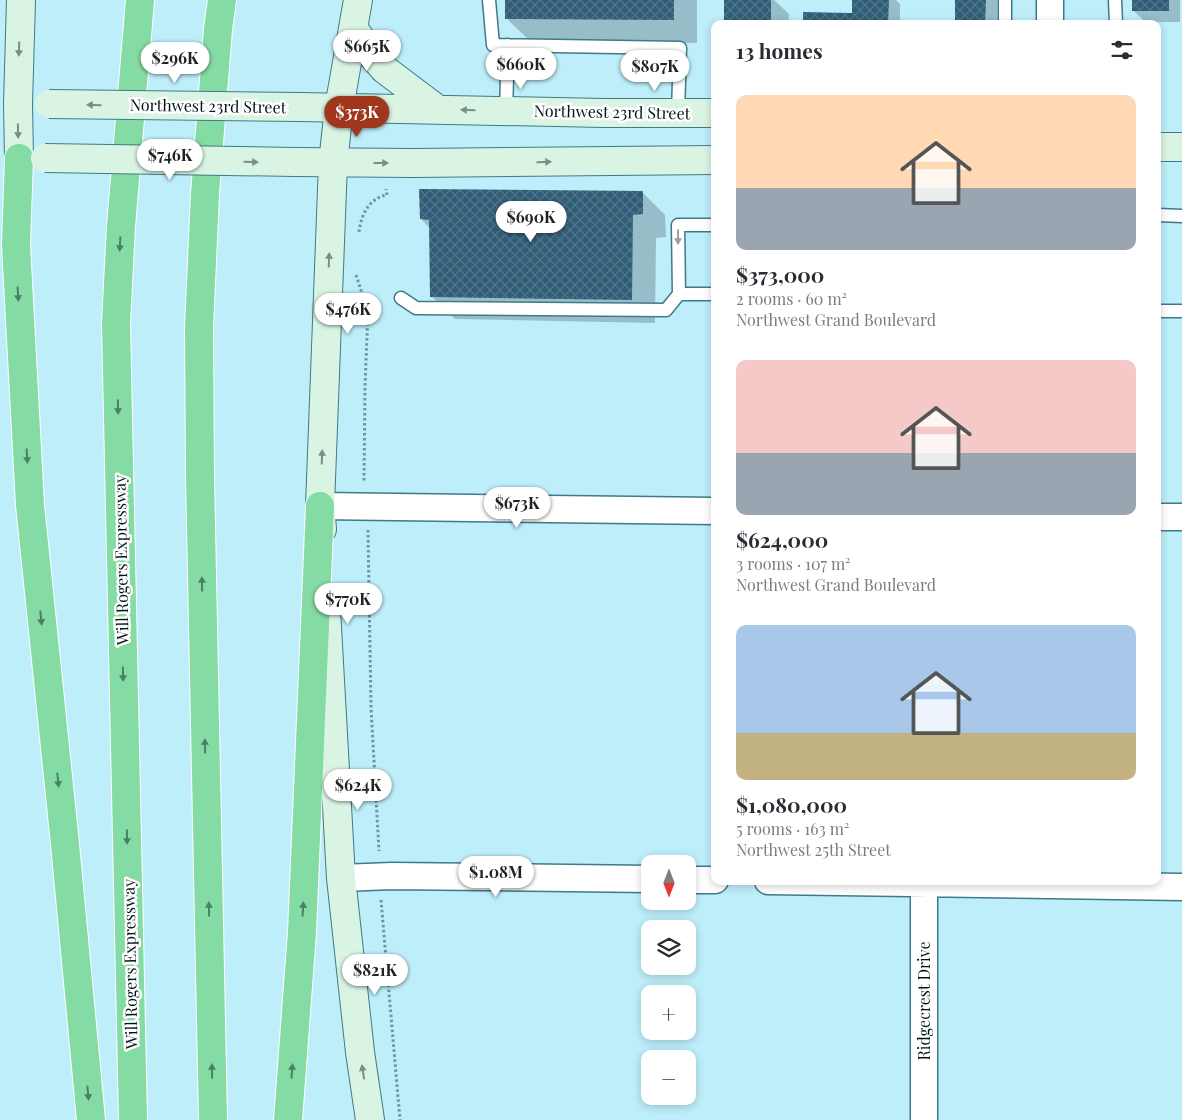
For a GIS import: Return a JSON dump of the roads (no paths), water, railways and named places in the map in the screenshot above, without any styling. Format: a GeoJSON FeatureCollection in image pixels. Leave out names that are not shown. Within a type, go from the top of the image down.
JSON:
{"type":"FeatureCollection","features":[{"type":"Feature","properties":{"kind":"highway","name":"Will Rogers Expressway"},"geometry":{"type":"LineString","coordinates":[[133,1120],[116,323],[121,226],[140,0]]}},
{"type":"Feature","properties":{"kind":"highway"},"geometry":{"type":"LineString","coordinates":[[213,1120],[200,476],[200,328],[205,194],[222,0]]}},
{"type":"Feature","properties":{"kind":"highway"},"geometry":{"type":"LineString","coordinates":[[21,158],[16,245],[30,506],[91,1120]]}},
{"type":"Feature","properties":{"kind":"highway"},"geometry":{"type":"LineString","coordinates":[[0,210],[16,245]]}},
{"type":"Feature","properties":{"kind":"highway"},"geometry":{"type":"LineString","coordinates":[[288,1120],[302,932],[320,506]]}},
{"type":"Feature","properties":{"kind":"main road"},"geometry":{"type":"LineString","coordinates":[[21,0],[9,104],[21,158],[333,164],[711,160]]}},
{"type":"Feature","properties":{"kind":"main road"},"geometry":{"type":"LineString","coordinates":[[358,0],[339,108],[333,164],[320,506],[341,878],[360,1052],[370,1120]]}},
{"type":"Feature","properties":{"kind":"main road"},"geometry":{"type":"LineString","coordinates":[[354,29],[384,69],[437,109]]}},
{"type":"Feature","properties":{"kind":"main road","name":"Northwest 23rd Street"},"geometry":{"type":"LineString","coordinates":[[9,104],[301,106],[711,113]]}},
{"type":"Feature","properties":{"kind":"main road"},"geometry":{"type":"LineString","coordinates":[[1161,146],[1182,147]]}},
{"type":"Feature","properties":{"kind":"street"},"geometry":{"type":"LineString","coordinates":[[1050,0],[1050,20]]}},
{"type":"Feature","properties":{"kind":"street"},"geometry":{"type":"LineString","coordinates":[[320,506],[711,511]]}},
{"type":"Feature","properties":{"kind":"street"},"geometry":{"type":"LineString","coordinates":[[1161,516],[1182,517]]}},
{"type":"Feature","properties":{"kind":"street"},"geometry":{"type":"LineString","coordinates":[[341,878],[392,876],[641,880]]}},
{"type":"Feature","properties":{"kind":"street"},"geometry":{"type":"LineString","coordinates":[[696,880],[711,880]]}},
{"type":"Feature","properties":{"kind":"street","name":"Ridgecrest Drive"},"geometry":{"type":"LineString","coordinates":[[924,885],[924,1120]]}},
{"type":"Feature","properties":{"kind":"street"},"geometry":{"type":"LineString","coordinates":[[1079,885],[1182,887]]}},
{"type":"Feature","properties":{"kind":"lane"},"geometry":{"type":"LineString","coordinates":[[488,0],[494,45],[680,48],[678,113]]}},
{"type":"Feature","properties":{"kind":"lane"},"geometry":{"type":"LineString","coordinates":[[1005,0],[1005,20]]}},
{"type":"Feature","properties":{"kind":"lane"},"geometry":{"type":"LineString","coordinates":[[1115,0],[1116,20]]}},
{"type":"Feature","properties":{"kind":"lane"},"geometry":{"type":"LineString","coordinates":[[506,111],[508,45]]}},
{"type":"Feature","properties":{"kind":"lane"},"geometry":{"type":"LineString","coordinates":[[1161,215],[1182,216]]}},
{"type":"Feature","properties":{"kind":"lane"},"geometry":{"type":"LineString","coordinates":[[401,298],[416,308],[666,310],[679,294],[678,225],[711,225]]}},
{"type":"Feature","properties":{"kind":"lane"},"geometry":{"type":"LineString","coordinates":[[679,294],[711,294]]}},
{"type":"Feature","properties":{"kind":"lane"},"geometry":{"type":"LineString","coordinates":[[1161,311],[1182,311]]}}]}
